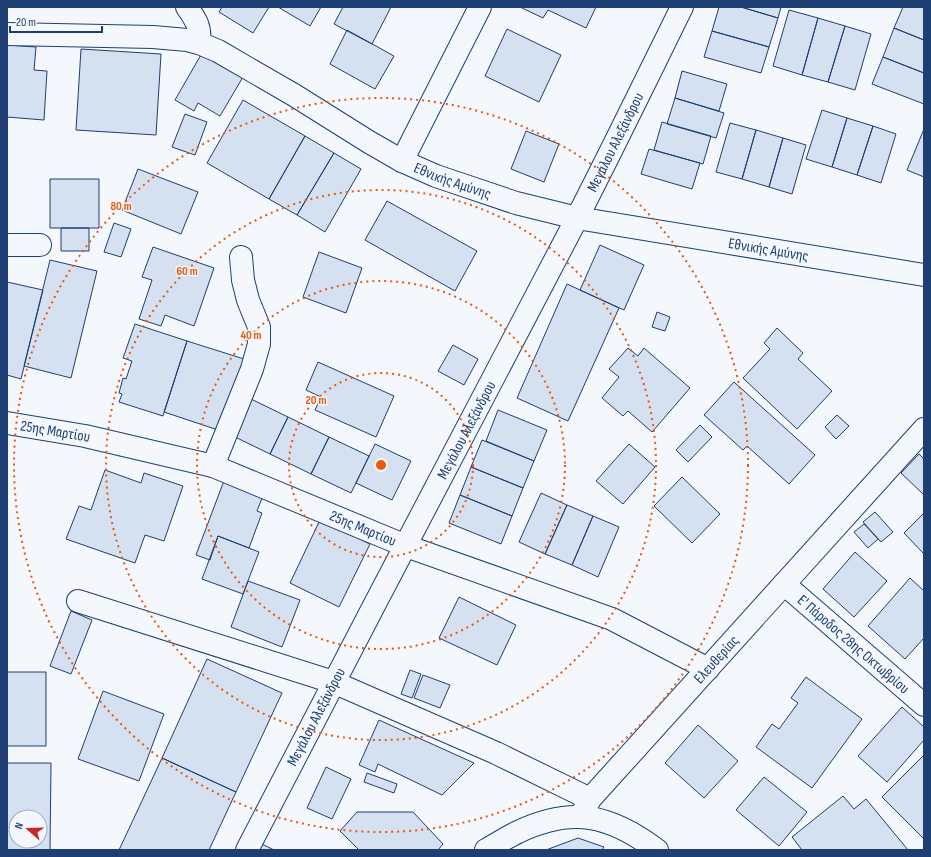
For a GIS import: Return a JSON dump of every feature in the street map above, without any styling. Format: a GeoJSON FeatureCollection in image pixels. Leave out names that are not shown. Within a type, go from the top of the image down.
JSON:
{"type":"FeatureCollection","features":[{"type":"Feature","properties":{"kind":"street"},"geometry":{"type":"LineString","coordinates":[[187,7],[200,29],[199,43]]}},
{"type":"Feature","properties":{"kind":"street"},"geometry":{"type":"LineString","coordinates":[[402,161],[480,7]]}},
{"type":"Feature","properties":{"kind":"street","name":"Μεγάλου Αλεξάνδρου"},"geometry":{"type":"LineString","coordinates":[[247,850],[333,682],[406,546],[577,218],[682,7]]}},
{"type":"Feature","properties":{"kind":"street","name":"Εθνικής Αμύνης"},"geometry":{"type":"LineString","coordinates":[[7,34],[153,37],[172,38],[199,43],[218,51],[258,73],[402,161],[436,176],[516,203],[577,218],[924,275]]}},
{"type":"Feature","properties":{"kind":"street"},"geometry":{"type":"LineString","coordinates":[[7,246],[40,245]]}},
{"type":"Feature","properties":{"kind":"street"},"geometry":{"type":"LineString","coordinates":[[213,466],[252,369],[259,344],[259,327],[248,300],[243,280],[241,257]]}},
{"type":"Feature","properties":{"kind":"street","name":"25ης Μαρτίου"},"geometry":{"type":"LineString","coordinates":[[7,423],[85,436],[213,466],[406,546],[612,619],[708,669]]}},
{"type":"Feature","properties":{"kind":"street","name":"Ελευθερίας"},"geometry":{"type":"LineString","coordinates":[[585,808],[924,429]]}},
{"type":"Feature","properties":{"kind":"street","name":"Ε' Πάροδος 28ης Οκτωβρίου"},"geometry":{"type":"LineString","coordinates":[[784,584],[924,705]]}},
{"type":"Feature","properties":{"kind":"street"},"geometry":{"type":"LineString","coordinates":[[78,601],[333,682],[496,753],[585,808],[600,820],[626,829],[657,850]]}},
{"type":"Feature","properties":{"kind":"street"},"geometry":{"type":"LineString","coordinates":[[486,850],[517,832],[536,824],[557,819],[585,808]]}},
{"type":"Feature","properties":{"kind":"building"},"geometry":{"type":"Polygon","coordinates":[[[222,7],[269,7],[253,33],[219,12],[222,7]]]}},
{"type":"Feature","properties":{"kind":"building"},"geometry":{"type":"Polygon","coordinates":[[[278,7],[321,7],[310,26],[278,7]]]}},
{"type":"Feature","properties":{"kind":"building"},"geometry":{"type":"Polygon","coordinates":[[[343,7],[391,7],[372,44],[334,24],[343,7]]]}},
{"type":"Feature","properties":{"kind":"building"},"geometry":{"type":"Polygon","coordinates":[[[596,7],[586,28],[548,10],[543,18],[522,8],[596,7]]]}},
{"type":"Feature","properties":{"kind":"building"},"geometry":{"type":"Polygon","coordinates":[[[719,7],[741,7],[778,18],[769,47],[712,31],[719,7]]]}},
{"type":"Feature","properties":{"kind":"building"},"geometry":{"type":"Polygon","coordinates":[[[741,7],[781,7],[778,18],[741,7]]]}},
{"type":"Feature","properties":{"kind":"building"},"geometry":{"type":"Polygon","coordinates":[[[903,7],[924,8],[924,40],[894,28],[903,7]]]}},
{"type":"Feature","properties":{"kind":"building"},"geometry":{"type":"Polygon","coordinates":[[[789,10],[818,18],[802,75],[773,66],[789,10]]]}},
{"type":"Feature","properties":{"kind":"building"},"geometry":{"type":"Polygon","coordinates":[[[818,18],[845,26],[828,82],[802,75],[818,18]]]}},
{"type":"Feature","properties":{"kind":"building"},"geometry":{"type":"Polygon","coordinates":[[[845,26],[871,34],[855,90],[828,82],[845,26]]]}},
{"type":"Feature","properties":{"kind":"building"},"geometry":{"type":"Polygon","coordinates":[[[894,28],[924,40],[924,73],[883,57],[894,28]]]}},
{"type":"Feature","properties":{"kind":"building"},"geometry":{"type":"Polygon","coordinates":[[[507,29],[561,55],[539,102],[485,76],[507,29]]]}},
{"type":"Feature","properties":{"kind":"building"},"geometry":{"type":"Polygon","coordinates":[[[347,30],[394,56],[375,89],[330,64],[347,30]]]}},
{"type":"Feature","properties":{"kind":"building"},"geometry":{"type":"Polygon","coordinates":[[[712,31],[769,47],[761,73],[704,57],[712,31]]]}},
{"type":"Feature","properties":{"kind":"building"},"geometry":{"type":"Polygon","coordinates":[[[7,45],[36,47],[34,70],[47,71],[44,120],[7,117],[7,45]]]}},
{"type":"Feature","properties":{"kind":"building"},"geometry":{"type":"Polygon","coordinates":[[[81,49],[161,54],[156,135],[76,130],[81,49]]]}},
{"type":"Feature","properties":{"kind":"building"},"geometry":{"type":"Polygon","coordinates":[[[202,53],[243,77],[220,116],[198,103],[194,111],[175,100],[202,53]]]}},
{"type":"Feature","properties":{"kind":"building"},"geometry":{"type":"Polygon","coordinates":[[[883,57],[924,73],[924,104],[872,84],[883,57]]]}},
{"type":"Feature","properties":{"kind":"building"},"geometry":{"type":"Polygon","coordinates":[[[682,71],[727,84],[719,111],[675,98],[682,71]]]}},
{"type":"Feature","properties":{"kind":"building"},"geometry":{"type":"Polygon","coordinates":[[[675,98],[724,113],[716,138],[667,124],[675,98]]]}},
{"type":"Feature","properties":{"kind":"building"},"geometry":{"type":"Polygon","coordinates":[[[243,100],[305,136],[269,199],[207,163],[243,100]]]}},
{"type":"Feature","properties":{"kind":"building"},"geometry":{"type":"Polygon","coordinates":[[[822,110],[847,118],[832,167],[806,159],[822,110]]]}},
{"type":"Feature","properties":{"kind":"building"},"geometry":{"type":"Polygon","coordinates":[[[185,114],[207,122],[195,155],[172,147],[185,114]]]}},
{"type":"Feature","properties":{"kind":"building"},"geometry":{"type":"Polygon","coordinates":[[[847,118],[873,126],[857,175],[832,167],[847,118]]]}},
{"type":"Feature","properties":{"kind":"building"},"geometry":{"type":"Polygon","coordinates":[[[662,122],[711,136],[703,164],[654,150],[662,122]]]}},
{"type":"Feature","properties":{"kind":"building"},"geometry":{"type":"Polygon","coordinates":[[[730,123],[756,130],[742,179],[716,172],[730,123]]]}},
{"type":"Feature","properties":{"kind":"building"},"geometry":{"type":"Polygon","coordinates":[[[873,126],[896,134],[881,183],[857,175],[873,126]]]}},
{"type":"Feature","properties":{"kind":"building"},"geometry":{"type":"Polygon","coordinates":[[[924,129],[924,177],[907,170],[924,129]]]}},
{"type":"Feature","properties":{"kind":"building"},"geometry":{"type":"Polygon","coordinates":[[[756,130],[783,138],[769,187],[742,179],[756,130]]]}},
{"type":"Feature","properties":{"kind":"building"},"geometry":{"type":"Polygon","coordinates":[[[526,131],[559,144],[544,182],[511,169],[526,131]]]}},
{"type":"Feature","properties":{"kind":"building"},"geometry":{"type":"Polygon","coordinates":[[[305,136],[334,153],[297,215],[269,199],[305,136]]]}},
{"type":"Feature","properties":{"kind":"building"},"geometry":{"type":"Polygon","coordinates":[[[783,138],[806,145],[792,194],[769,187],[783,138]]]}},
{"type":"Feature","properties":{"kind":"building"},"geometry":{"type":"Polygon","coordinates":[[[649,149],[700,163],[692,189],[641,174],[649,149]]]}},
{"type":"Feature","properties":{"kind":"building"},"geometry":{"type":"Polygon","coordinates":[[[334,153],[361,169],[325,232],[297,215],[334,153]]]}},
{"type":"Feature","properties":{"kind":"building"},"geometry":{"type":"Polygon","coordinates":[[[138,169],[198,192],[181,234],[122,210],[138,169]]]}},
{"type":"Feature","properties":{"kind":"building"},"geometry":{"type":"Polygon","coordinates":[[[50,179],[99,179],[99,228],[50,228],[50,179]]]}},
{"type":"Feature","properties":{"kind":"building"},"geometry":{"type":"Polygon","coordinates":[[[387,201],[477,251],[455,291],[365,240],[387,201]]]}},
{"type":"Feature","properties":{"kind":"building"},"geometry":{"type":"Polygon","coordinates":[[[114,223],[131,229],[121,257],[104,252],[114,223]]]}},
{"type":"Feature","properties":{"kind":"building"},"geometry":{"type":"Polygon","coordinates":[[[61,228],[89,228],[89,251],[61,251],[61,228]]]}},
{"type":"Feature","properties":{"kind":"building"},"geometry":{"type":"Polygon","coordinates":[[[600,245],[644,265],[624,310],[580,290],[600,245]]]}},
{"type":"Feature","properties":{"kind":"building"},"geometry":{"type":"Polygon","coordinates":[[[153,247],[214,268],[194,326],[165,315],[161,326],[139,319],[152,280],[142,277],[153,247]]]}},
{"type":"Feature","properties":{"kind":"building"},"geometry":{"type":"Polygon","coordinates":[[[319,252],[362,268],[346,313],[303,297],[319,252]]]}},
{"type":"Feature","properties":{"kind":"building"},"geometry":{"type":"Polygon","coordinates":[[[50,260],[97,271],[71,378],[24,366],[50,260]]]}},
{"type":"Feature","properties":{"kind":"building"},"geometry":{"type":"Polygon","coordinates":[[[7,282],[43,290],[21,379],[7,375],[7,282]]]}},
{"type":"Feature","properties":{"kind":"building"},"geometry":{"type":"Polygon","coordinates":[[[567,284],[619,308],[568,421],[517,398],[567,284]]]}},
{"type":"Feature","properties":{"kind":"building"},"geometry":{"type":"Polygon","coordinates":[[[657,312],[670,317],[665,331],[652,327],[657,312]]]}},
{"type":"Feature","properties":{"kind":"building"},"geometry":{"type":"Polygon","coordinates":[[[135,324],[187,341],[163,416],[119,402],[122,394],[119,393],[123,378],[126,379],[132,361],[123,358],[135,324]]]}},
{"type":"Feature","properties":{"kind":"building"},"geometry":{"type":"Polygon","coordinates":[[[777,328],[803,353],[798,359],[832,391],[797,429],[743,378],[770,349],[764,343],[777,328]]]}},
{"type":"Feature","properties":{"kind":"building"},"geometry":{"type":"Polygon","coordinates":[[[187,341],[244,359],[221,431],[164,412],[187,341]]]}},
{"type":"Feature","properties":{"kind":"building"},"geometry":{"type":"Polygon","coordinates":[[[453,345],[478,359],[464,385],[438,371],[453,345]]]}},
{"type":"Feature","properties":{"kind":"building"},"geometry":{"type":"Polygon","coordinates":[[[628,348],[638,356],[644,348],[690,388],[652,432],[628,411],[623,416],[602,398],[619,377],[609,369],[628,348]]]}},
{"type":"Feature","properties":{"kind":"building"},"geometry":{"type":"Polygon","coordinates":[[[318,362],[394,396],[376,437],[315,410],[321,397],[306,390],[318,362]]]}},
{"type":"Feature","properties":{"kind":"building"},"geometry":{"type":"Polygon","coordinates":[[[734,382],[815,455],[789,484],[747,446],[743,450],[704,415],[734,382]]]}},
{"type":"Feature","properties":{"kind":"building"},"geometry":{"type":"Polygon","coordinates":[[[251,399],[288,417],[270,454],[233,436],[251,399]]]}},
{"type":"Feature","properties":{"kind":"building"},"geometry":{"type":"Polygon","coordinates":[[[498,410],[547,430],[534,461],[486,441],[498,410]]]}},
{"type":"Feature","properties":{"kind":"building"},"geometry":{"type":"Polygon","coordinates":[[[837,415],[849,426],[836,439],[825,427],[837,415]]]}},
{"type":"Feature","properties":{"kind":"building"},"geometry":{"type":"Polygon","coordinates":[[[288,417],[329,437],[311,474],[270,454],[288,417]]]}},
{"type":"Feature","properties":{"kind":"building"},"geometry":{"type":"Polygon","coordinates":[[[700,425],[712,437],[688,462],[676,450],[700,425]]]}},
{"type":"Feature","properties":{"kind":"building"},"geometry":{"type":"Polygon","coordinates":[[[329,437],[369,456],[351,493],[311,474],[329,437]]]}},
{"type":"Feature","properties":{"kind":"building"},"geometry":{"type":"Polygon","coordinates":[[[482,440],[534,461],[523,488],[471,467],[482,440]]]}},
{"type":"Feature","properties":{"kind":"building"},"geometry":{"type":"Polygon","coordinates":[[[375,444],[411,461],[392,500],[356,483],[375,444]]]}},
{"type":"Feature","properties":{"kind":"building"},"geometry":{"type":"Polygon","coordinates":[[[629,444],[655,467],[623,504],[596,481],[629,444]]]}},
{"type":"Feature","properties":{"kind":"building"},"geometry":{"type":"Polygon","coordinates":[[[919,454],[924,459],[924,495],[901,473],[919,454]]]}},
{"type":"Feature","properties":{"kind":"building"},"geometry":{"type":"Polygon","coordinates":[[[471,467],[523,488],[512,516],[460,495],[471,467]]]}},
{"type":"Feature","properties":{"kind":"building"},"geometry":{"type":"Polygon","coordinates":[[[105,470],[141,483],[144,473],[183,486],[164,541],[145,535],[135,563],[66,539],[79,506],[91,510],[105,470]]]}},
{"type":"Feature","properties":{"kind":"building"},"geometry":{"type":"Polygon","coordinates":[[[682,477],[720,514],[692,543],[654,506],[682,477]]]}},
{"type":"Feature","properties":{"kind":"building"},"geometry":{"type":"Polygon","coordinates":[[[225,478],[264,493],[257,511],[262,513],[249,548],[218,536],[210,560],[196,555],[225,478]]]}},
{"type":"Feature","properties":{"kind":"building"},"geometry":{"type":"Polygon","coordinates":[[[541,493],[567,505],[545,554],[519,542],[541,493]]]}},
{"type":"Feature","properties":{"kind":"building"},"geometry":{"type":"Polygon","coordinates":[[[460,495],[512,516],[501,544],[449,523],[460,495]]]}},
{"type":"Feature","properties":{"kind":"building"},"geometry":{"type":"Polygon","coordinates":[[[567,505],[593,516],[572,565],[545,554],[567,505]]]}},
{"type":"Feature","properties":{"kind":"building"},"geometry":{"type":"Polygon","coordinates":[[[875,512],[893,532],[881,542],[863,522],[875,512]]]}},
{"type":"Feature","properties":{"kind":"building"},"geometry":{"type":"Polygon","coordinates":[[[924,513],[924,554],[904,533],[924,513]]]}},
{"type":"Feature","properties":{"kind":"building"},"geometry":{"type":"Polygon","coordinates":[[[593,516],[619,527],[598,577],[572,565],[593,516]]]}},
{"type":"Feature","properties":{"kind":"building"},"geometry":{"type":"Polygon","coordinates":[[[320,520],[370,544],[339,607],[290,583],[320,520]]]}},
{"type":"Feature","properties":{"kind":"building"},"geometry":{"type":"Polygon","coordinates":[[[864,524],[878,539],[868,548],[854,532],[864,524]]]}},
{"type":"Feature","properties":{"kind":"building"},"geometry":{"type":"Polygon","coordinates":[[[218,536],[259,552],[243,594],[202,579],[218,536]]]}},
{"type":"Feature","properties":{"kind":"building"},"geometry":{"type":"Polygon","coordinates":[[[855,552],[887,581],[854,617],[823,589],[855,552]]]}},
{"type":"Feature","properties":{"kind":"building"},"geometry":{"type":"Polygon","coordinates":[[[910,578],[924,591],[924,638],[905,659],[868,626],[910,578]]]}},
{"type":"Feature","properties":{"kind":"building"},"geometry":{"type":"Polygon","coordinates":[[[248,581],[300,600],[282,647],[231,627],[248,581]]]}},
{"type":"Feature","properties":{"kind":"building"},"geometry":{"type":"Polygon","coordinates":[[[459,597],[516,625],[497,665],[439,638],[459,597]]]}},
{"type":"Feature","properties":{"kind":"building"},"geometry":{"type":"Polygon","coordinates":[[[71,611],[92,620],[71,674],[50,666],[71,611]]]}},
{"type":"Feature","properties":{"kind":"building"},"geometry":{"type":"Polygon","coordinates":[[[207,659],[282,693],[236,792],[162,758],[207,659]]]}},
{"type":"Feature","properties":{"kind":"building"},"geometry":{"type":"Polygon","coordinates":[[[410,670],[421,674],[412,698],[401,694],[410,670]]]}},
{"type":"Feature","properties":{"kind":"building"},"geometry":{"type":"Polygon","coordinates":[[[7,672],[46,672],[46,746],[7,746],[7,672]]]}},
{"type":"Feature","properties":{"kind":"building"},"geometry":{"type":"Polygon","coordinates":[[[423,675],[450,685],[440,708],[414,698],[423,675]]]}},
{"type":"Feature","properties":{"kind":"building"},"geometry":{"type":"Polygon","coordinates":[[[806,677],[862,719],[812,788],[756,747],[772,724],[779,729],[798,703],[791,698],[806,677]]]}},
{"type":"Feature","properties":{"kind":"building"},"geometry":{"type":"Polygon","coordinates":[[[103,691],[164,714],[139,781],[78,759],[103,691]]]}},
{"type":"Feature","properties":{"kind":"building"},"geometry":{"type":"Polygon","coordinates":[[[902,707],[924,727],[924,740],[887,782],[858,756],[902,707]]]}},
{"type":"Feature","properties":{"kind":"building"},"geometry":{"type":"Polygon","coordinates":[[[379,720],[474,763],[442,795],[378,764],[375,772],[359,765],[379,720]]]}},
{"type":"Feature","properties":{"kind":"building"},"geometry":{"type":"Polygon","coordinates":[[[698,725],[738,761],[704,798],[665,763],[698,725]]]}},
{"type":"Feature","properties":{"kind":"building"},"geometry":{"type":"Polygon","coordinates":[[[924,755],[924,839],[882,797],[924,755]]]}},
{"type":"Feature","properties":{"kind":"building"},"geometry":{"type":"Polygon","coordinates":[[[162,758],[236,792],[209,850],[119,850],[162,758]]]}},
{"type":"Feature","properties":{"kind":"building"},"geometry":{"type":"Polygon","coordinates":[[[7,763],[51,763],[50,850],[7,850],[7,763]]]}},
{"type":"Feature","properties":{"kind":"building"},"geometry":{"type":"Polygon","coordinates":[[[326,767],[351,779],[332,819],[307,808],[326,767]]]}},
{"type":"Feature","properties":{"kind":"building"},"geometry":{"type":"Polygon","coordinates":[[[367,773],[397,784],[394,793],[364,782],[367,773]]]}},
{"type":"Feature","properties":{"kind":"building"},"geometry":{"type":"Polygon","coordinates":[[[764,777],[807,812],[779,846],[736,810],[764,777]]]}},
{"type":"Feature","properties":{"kind":"building"},"geometry":{"type":"Polygon","coordinates":[[[843,796],[854,809],[866,799],[908,850],[802,850],[792,837],[843,796]]]}},
{"type":"Feature","properties":{"kind":"building"},"geometry":{"type":"Polygon","coordinates":[[[357,812],[413,812],[443,844],[438,850],[359,850],[340,831],[357,812]]]}},
{"type":"Feature","properties":{"kind":"building"},"geometry":{"type":"Polygon","coordinates":[[[578,838],[604,847],[602,850],[546,850],[578,838]]]}},
{"type":"Feature","properties":{"kind":"building"},"geometry":{"type":"Polygon","coordinates":[[[258,842],[274,850],[254,850],[258,842]]]}}]}
